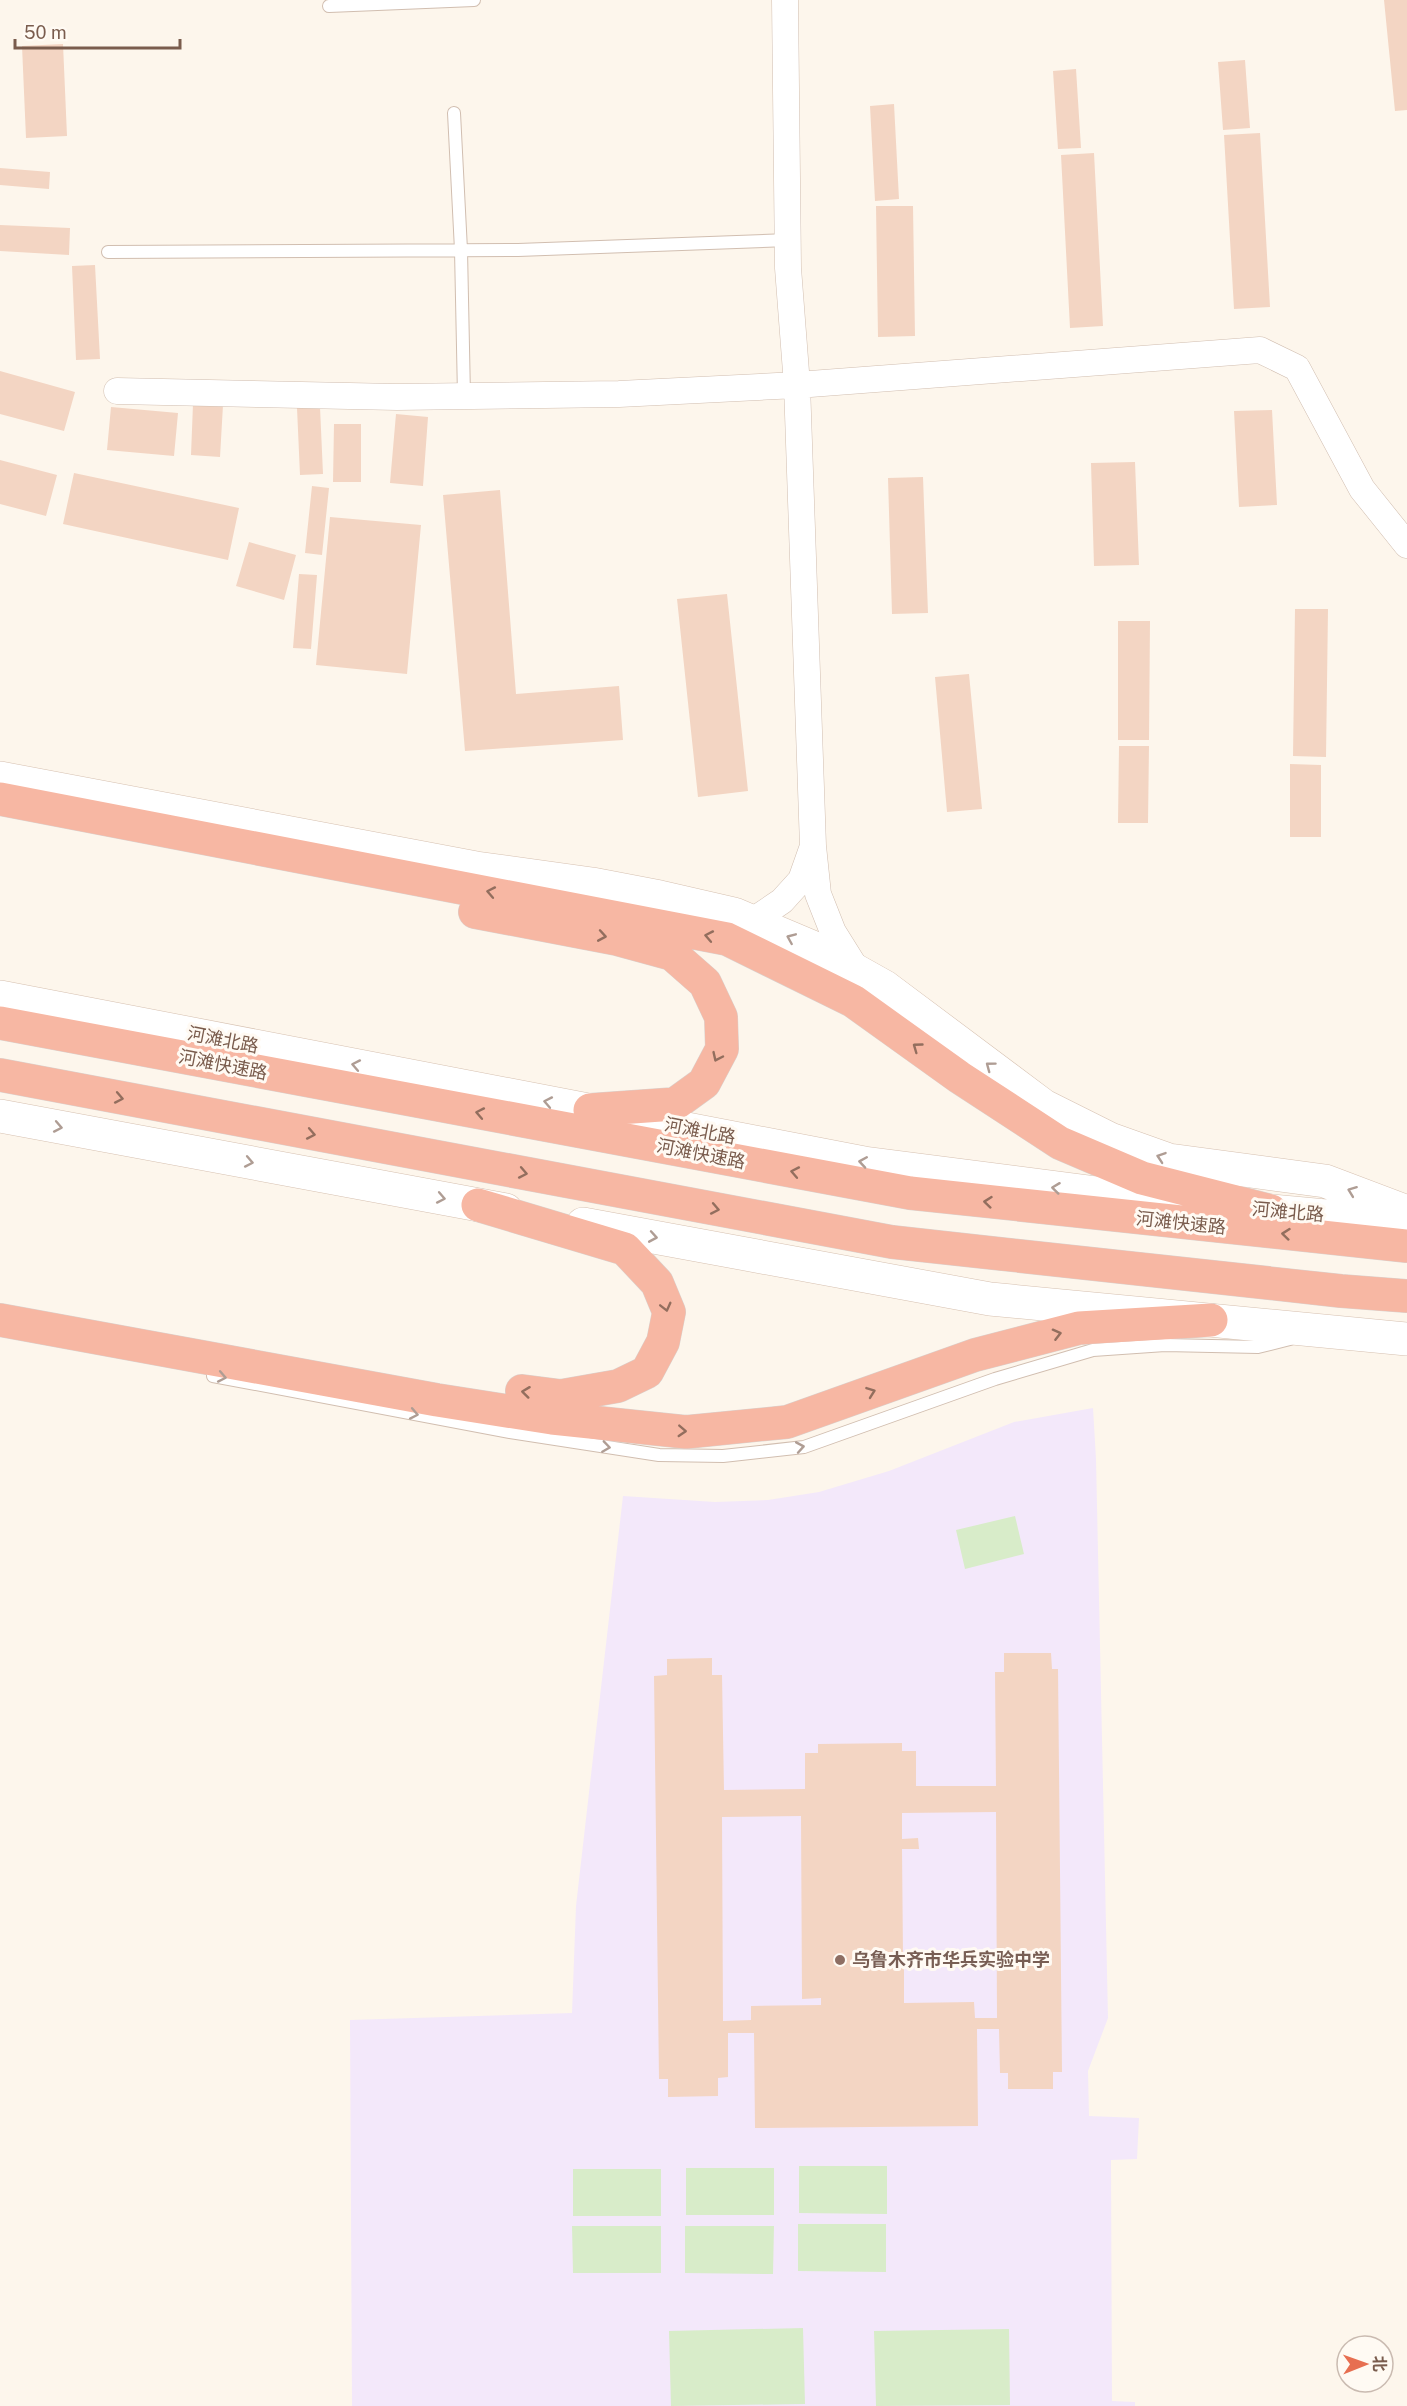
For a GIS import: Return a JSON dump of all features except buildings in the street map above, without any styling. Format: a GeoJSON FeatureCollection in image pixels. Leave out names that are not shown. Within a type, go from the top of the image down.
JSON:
{"type":"FeatureCollection","features":[{"type":"Feature","properties":{"kind":"highway"},"geometry":{"type":"LineString","coordinates":[[0,799],[546,915],[617,939],[672,954],[705,983],[721,1017],[722,1049],[704,1083],[675,1104],[590,1110]]}},
{"type":"Feature","properties":{"kind":"highway"},"geometry":{"type":"LineString","coordinates":[[0,817],[546,915],[727,939],[853,1001],[958,1077],[1060,1143],[1142,1178],[1271,1210]]}},
{"type":"Feature","properties":{"kind":"highway","name":"河滩快速路"},"geometry":{"type":"LineString","coordinates":[[0,1023],[910,1193],[1407,1246]]}},
{"type":"Feature","properties":{"kind":"highway"},"geometry":{"type":"LineString","coordinates":[[0,1075],[892,1242],[1329,1290],[1407,1296]]}},
{"type":"Feature","properties":{"kind":"highway"},"geometry":{"type":"LineString","coordinates":[[0,1320],[444,1391],[561,1396],[618,1386],[647,1372],[663,1342],[669,1312],[657,1283],[625,1249],[478,1205]]}},
{"type":"Feature","properties":{"kind":"highway"},"geometry":{"type":"LineString","coordinates":[[0,1299],[444,1391],[552,1418],[686,1432],[787,1422],[975,1355],[1079,1328],[1211,1320]]}},
{"type":"Feature","properties":{"kind":"street"},"geometry":{"type":"LineString","coordinates":[[785,0],[788,268],[797,385],[813,846],[818,894],[833,932],[858,972]]}},
{"type":"Feature","properties":{"kind":"street"},"geometry":{"type":"LineString","coordinates":[[117,391],[397,397],[619,394],[797,385],[1260,350],[1297,368],[1362,489],[1407,545]]}},
{"type":"Feature","properties":{"kind":"street"},"geometry":{"type":"LineString","coordinates":[[0,778],[476,868],[649,895],[734,914],[819,950],[885,987],[1044,1106],[1110,1138],[1169,1160],[1325,1181],[1407,1212]]}},
{"type":"Feature","properties":{"kind":"street"},"geometry":{"type":"LineString","coordinates":[[751,922],[782,901],[801,880],[813,846]]}},
{"type":"Feature","properties":{"kind":"street","name":"河滩北路"},"geometry":{"type":"LineString","coordinates":[[0,997],[864,1162],[1143,1199],[1407,1223]]}},
{"type":"Feature","properties":{"kind":"street"},"geometry":{"type":"LineString","coordinates":[[0,1116],[990,1299],[1407,1339]]}},
{"type":"Feature","properties":{"kind":"lane"},"geometry":{"type":"LineString","coordinates":[[329,6],[474,0]]}},
{"type":"Feature","properties":{"kind":"lane"},"geometry":{"type":"LineString","coordinates":[[454,113],[461,250],[464,396]]}},
{"type":"Feature","properties":{"kind":"lane"},"geometry":{"type":"LineString","coordinates":[[108,252],[461,250],[788,240]]}},
{"type":"Feature","properties":{"kind":"lane"},"geometry":{"type":"LineString","coordinates":[[197,1373],[510,1432],[659,1455],[723,1456],[804,1447],[995,1379],[1093,1350],[1165,1345],[1258,1347],[1322,1331]]}},
{"type":"Feature","properties":{"kind":"shaded area","name":"乌鲁木齐市华兵实验中学"},"geometry":{"type":"Polygon","coordinates":[[[1093,1408],[1108,2018],[1088,2071],[1089,2116],[1139,2118],[1137,2159],[1111,2160],[1112,2401],[1135,2402],[1135,2406],[352,2406],[350,2020],[572,2013],[576,1906],[623,1496],[715,1502],[768,1500],[819,1492],[889,1471],[1014,1422],[1093,1408]]]}},
{"type":"Feature","properties":{"kind":"green space"},"geometry":{"type":"Polygon","coordinates":[[[1015,1516],[1024,1554],[965,1569],[956,1530],[1015,1516]]]}},
{"type":"Feature","properties":{"kind":"green space"},"geometry":{"type":"Polygon","coordinates":[[[799,2166],[887,2166],[887,2214],[799,2213],[799,2166]]]}},
{"type":"Feature","properties":{"kind":"green space"},"geometry":{"type":"Polygon","coordinates":[[[686,2168],[774,2168],[774,2215],[686,2215],[686,2168]]]}},
{"type":"Feature","properties":{"kind":"green space"},"geometry":{"type":"Polygon","coordinates":[[[573,2169],[661,2169],[661,2216],[573,2216],[573,2169]]]}},
{"type":"Feature","properties":{"kind":"green space"},"geometry":{"type":"Polygon","coordinates":[[[798,2224],[886,2224],[886,2272],[798,2271],[798,2224]]]}},
{"type":"Feature","properties":{"kind":"green space"},"geometry":{"type":"Polygon","coordinates":[[[572,2226],[661,2226],[661,2273],[573,2273],[572,2226]]]}},
{"type":"Feature","properties":{"kind":"green space"},"geometry":{"type":"Polygon","coordinates":[[[685,2226],[774,2226],[773,2274],[685,2273],[685,2226]]]}},
{"type":"Feature","properties":{"kind":"green space"},"geometry":{"type":"Polygon","coordinates":[[[803,2328],[805,2404],[671,2406],[669,2331],[803,2328]]]}},
{"type":"Feature","properties":{"kind":"green space"},"geometry":{"type":"Polygon","coordinates":[[[1009,2329],[1010,2405],[876,2406],[874,2331],[1009,2329]]]}},
{"type":"Feature","properties":{"kind":"place","name":"乌鲁木齐市华兵实验中学"},"geometry":{"type":"Point","coordinates":[840,1960]}}]}
